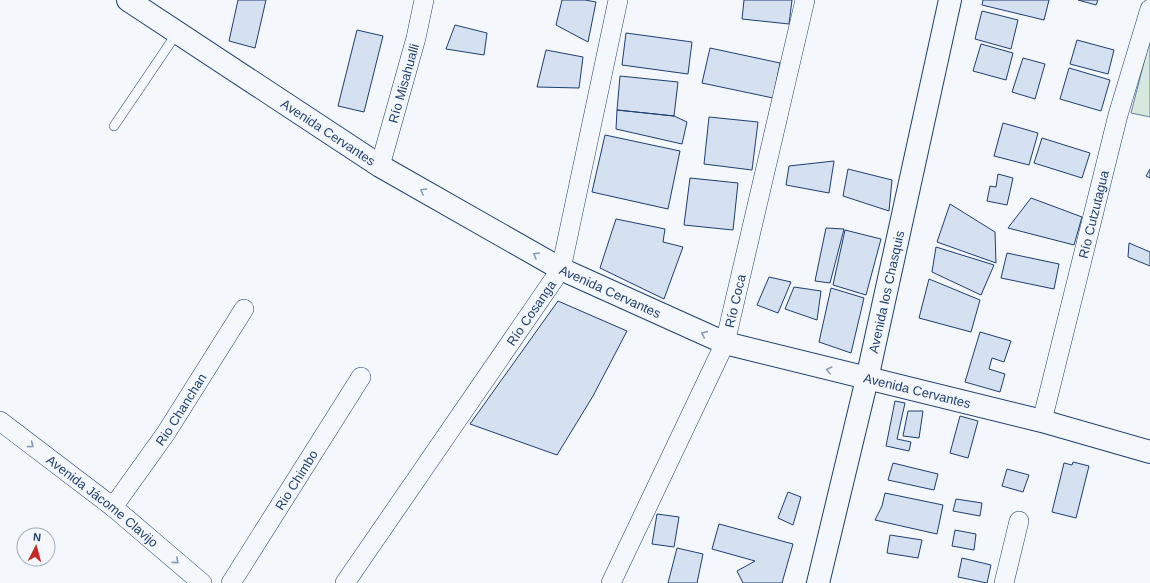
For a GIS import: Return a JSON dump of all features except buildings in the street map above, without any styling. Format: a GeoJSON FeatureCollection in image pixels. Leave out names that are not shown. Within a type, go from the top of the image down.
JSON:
{"type":"FeatureCollection","features":[{"type":"Feature","properties":{"kind":"street","name":"Avenida Cervantes"},"geometry":{"type":"LineString","coordinates":[[128,0],[380,166],[561,269],[725,343],[1042,421],[1150,452]]}},
{"type":"Feature","properties":{"kind":"street","name":"Río Misahualli"},"geometry":{"type":"LineString","coordinates":[[380,166],[416,38],[424,0]]}},
{"type":"Feature","properties":{"kind":"street","name":"Río Cosanga"},"geometry":{"type":"LineString","coordinates":[[345,583],[561,269],[618,0]]}},
{"type":"Feature","properties":{"kind":"street","name":"Río Coca"},"geometry":{"type":"LineString","coordinates":[[611,583],[725,343],[805,0]]}},
{"type":"Feature","properties":{"kind":"street","name":"Avenida los Chasquis"},"geometry":{"type":"LineString","coordinates":[[818,583],[867,379],[950,0]]}},
{"type":"Feature","properties":{"kind":"street","name":"Río Cutzutagua"},"geometry":{"type":"LineString","coordinates":[[1042,421],[1118,115],[1150,9]]}},
{"type":"Feature","properties":{"kind":"street","name":"Rio Chanchan"},"geometry":{"type":"LineString","coordinates":[[113,507],[166,434],[244,309]]}},
{"type":"Feature","properties":{"kind":"street","name":"Rio Chimbo"},"geometry":{"type":"LineString","coordinates":[[231,583],[361,377]]}},
{"type":"Feature","properties":{"kind":"street","name":"Avenida Jácome Clavijo"},"geometry":{"type":"LineString","coordinates":[[0,421],[113,507],[202,583]]}},
{"type":"Feature","properties":{"kind":"street"},"geometry":{"type":"LineString","coordinates":[[1004,583],[1019,521]]}},
{"type":"Feature","properties":{"kind":"lane"},"geometry":{"type":"LineString","coordinates":[[114,126],[177,33]]}},
{"type":"Feature","properties":{"kind":"shaded area"},"geometry":{"type":"Polygon","coordinates":[[[1150,39],[1150,117],[1131,113],[1150,39]]]}}]}
